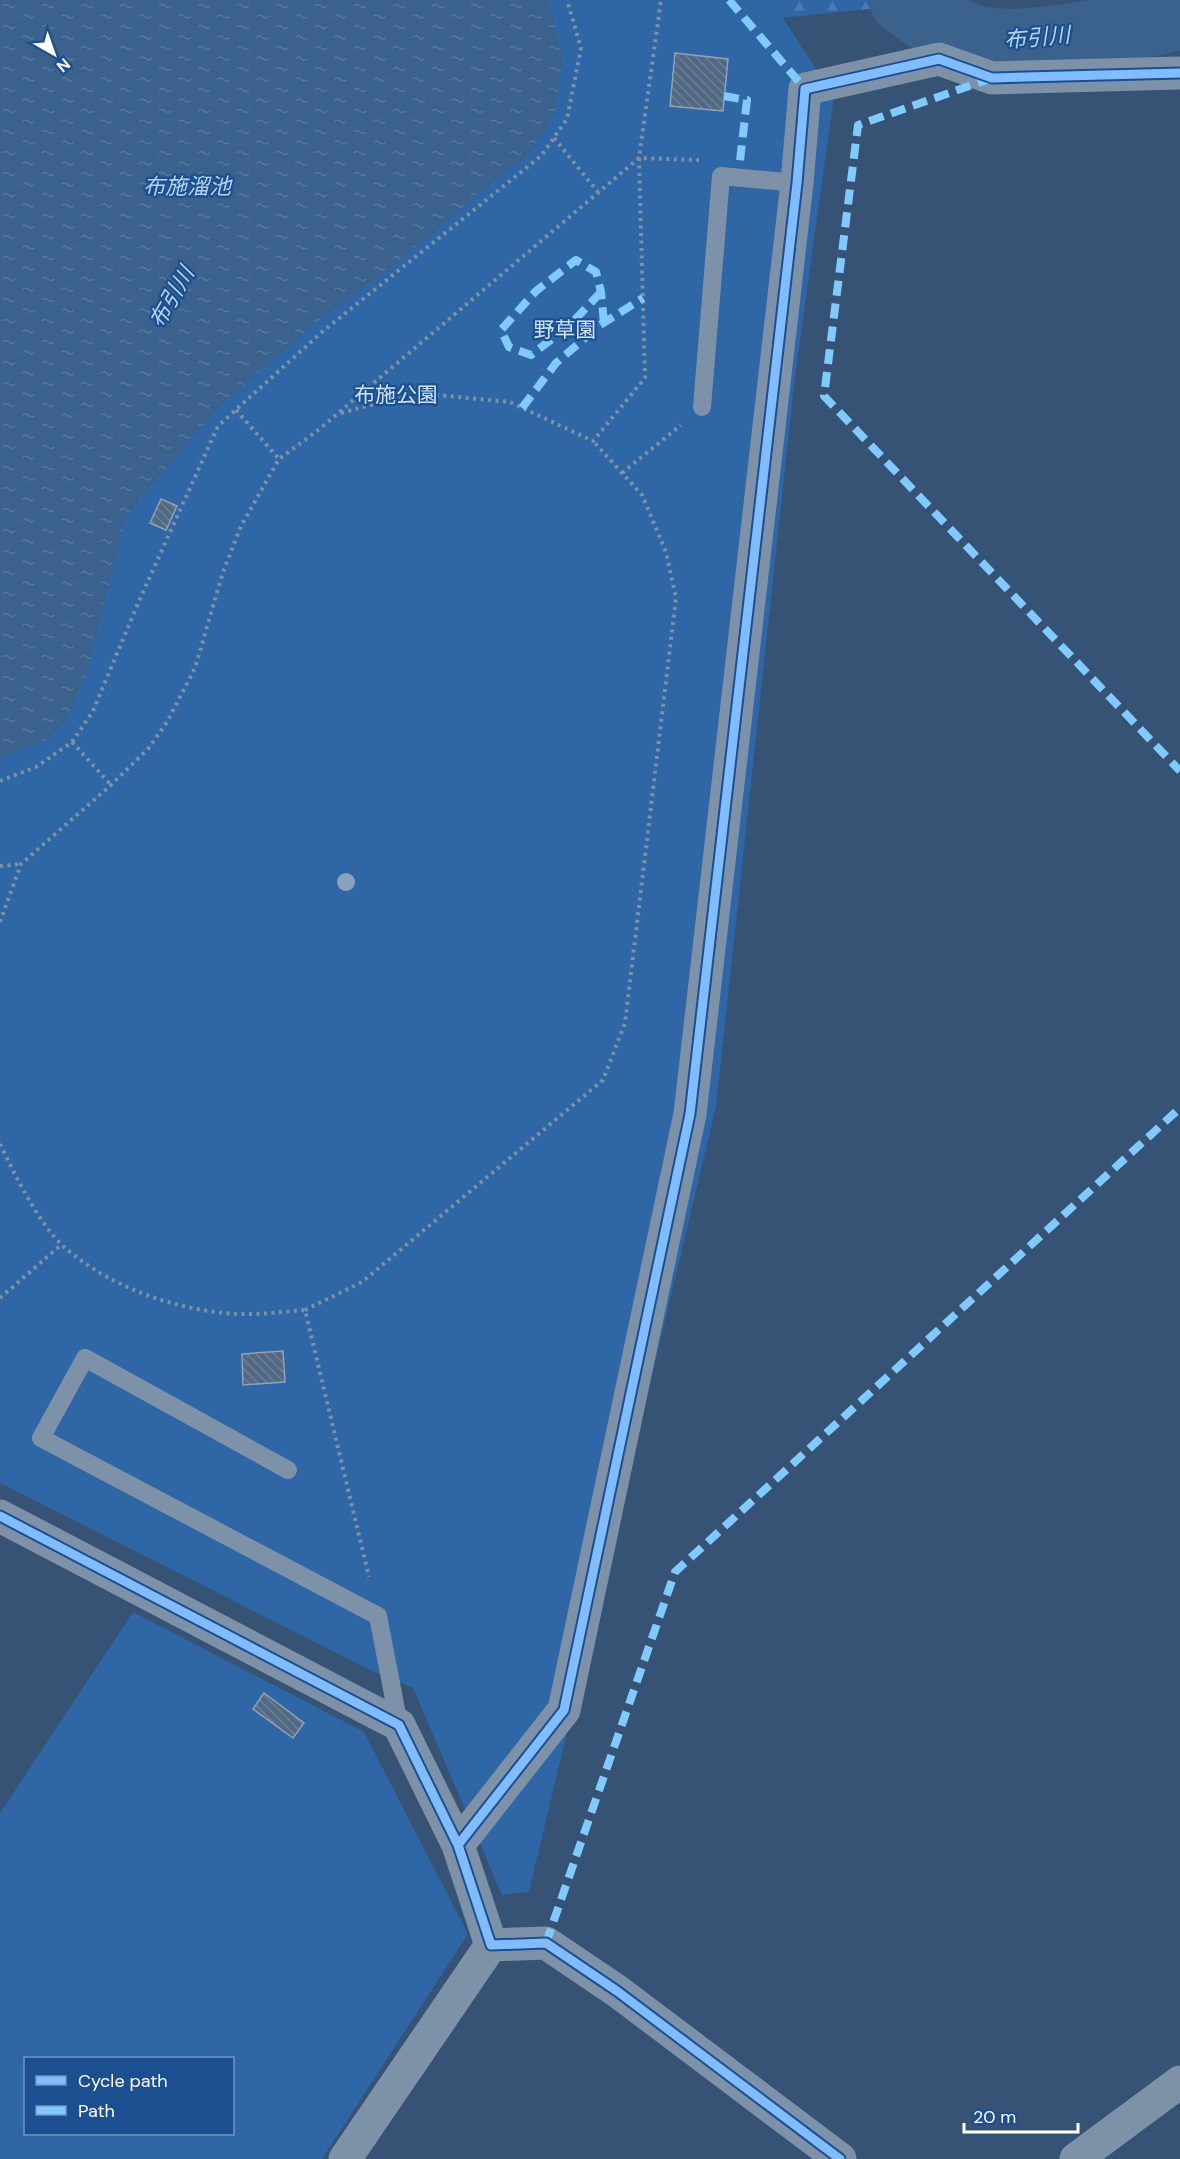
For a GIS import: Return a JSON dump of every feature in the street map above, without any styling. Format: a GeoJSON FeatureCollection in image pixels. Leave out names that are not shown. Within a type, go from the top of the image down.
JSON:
{"type":"FeatureCollection","features":[{"type":"Feature","properties":{"kind":"street"},"geometry":{"type":"LineString","coordinates":[[458,1845],[564,1710],[690,1114],[805,89],[939,59],[992,78],[1180,73]]}},
{"type":"Feature","properties":{"kind":"street"},"geometry":{"type":"LineString","coordinates":[[0,1515],[399,1725],[458,1845],[491,1945]]}},
{"type":"Feature","properties":{"kind":"street"},"geometry":{"type":"LineString","coordinates":[[491,1945],[546,1943],[617,1991],[840,2159]]}},
{"type":"Feature","properties":{"kind":"street"},"geometry":{"type":"LineString","coordinates":[[345,2159],[491,1945]]}},
{"type":"Feature","properties":{"kind":"street"},"geometry":{"type":"LineString","coordinates":[[1076,2159],[1180,2082]]}},
{"type":"Feature","properties":{"kind":"lane"},"geometry":{"type":"LineString","coordinates":[[702,407],[721,176],[796,183]]}},
{"type":"Feature","properties":{"kind":"lane"},"geometry":{"type":"LineString","coordinates":[[288,1470],[85,1359],[41,1438],[378,1616],[399,1725]]}},
{"type":"Feature","properties":{"kind":"path"},"geometry":{"type":"LineString","coordinates":[[0,781],[36,767],[72,742],[93,711],[139,601],[218,426],[322,332],[541,156],[567,118],[581,48],[567,0]]}},
{"type":"Feature","properties":{"kind":"path"},"geometry":{"type":"LineString","coordinates":[[593,441],[645,378],[639,158],[661,0]]}},
{"type":"Feature","properties":{"kind":"path"},"geometry":{"type":"LineString","coordinates":[[554,138],[598,192]]}},
{"type":"Feature","properties":{"kind":"path"},"geometry":{"type":"LineString","coordinates":[[0,922],[21,864],[111,786],[148,749],[167,722],[195,668],[230,554],[241,526],[279,459],[337,414],[639,158],[706,160]]}},
{"type":"Feature","properties":{"kind":"path"},"geometry":{"type":"LineString","coordinates":[[0,1144],[22,1190],[62,1244],[116,1283],[155,1298],[223,1313],[258,1314],[306,1310],[362,1282],[603,1080],[625,1023],[676,598],[666,552],[642,495],[593,441],[510,402],[416,393],[337,414]]}},
{"type":"Feature","properties":{"kind":"path"},"geometry":{"type":"LineString","coordinates":[[622,473],[702,407]]}},
{"type":"Feature","properties":{"kind":"path"},"geometry":{"type":"LineString","coordinates":[[236,410],[279,459]]}},
{"type":"Feature","properties":{"kind":"path"},"geometry":{"type":"LineString","coordinates":[[72,742],[111,786]]}},
{"type":"Feature","properties":{"kind":"path"},"geometry":{"type":"LineString","coordinates":[[0,866],[21,864]]}},
{"type":"Feature","properties":{"kind":"path"},"geometry":{"type":"LineString","coordinates":[[0,1298],[62,1244]]}},
{"type":"Feature","properties":{"kind":"path"},"geometry":{"type":"LineString","coordinates":[[306,1310],[378,1616]]}},
{"type":"Feature","properties":{"kind":"green space","name":"布施公園"},"geometry":{"type":"Polygon","coordinates":[[[0,0],[771,0],[834,96],[795,377],[716,1107],[529,1892],[502,1895],[413,1688],[374,1672],[0,1483],[0,0]]]}},
{"type":"Feature","properties":{"kind":"green space"},"geometry":{"type":"Polygon","coordinates":[[[771,0],[955,0],[781,18],[771,0]]]}},
{"type":"Feature","properties":{"kind":"green space"},"geometry":{"type":"Polygon","coordinates":[[[133,1612],[364,1732],[468,1934],[322,2159],[0,2159],[0,1813],[133,1612]]]}},
{"type":"Feature","properties":{"kind":"water","name":"布施溜池"},"geometry":{"type":"Polygon","coordinates":[[[0,0],[549,0],[562,59],[555,112],[531,152],[409,253],[315,323],[216,409],[126,516],[87,673],[65,722],[46,740],[0,759],[0,0]]]}},
{"type":"Feature","properties":{"kind":"building"},"geometry":{"type":"Polygon","coordinates":[[[675,53],[728,59],[723,111],[670,106],[675,53]]]}},
{"type":"Feature","properties":{"kind":"building"},"geometry":{"type":"Polygon","coordinates":[[[161,499],[177,506],[166,530],[150,523],[161,499]]]}},
{"type":"Feature","properties":{"kind":"building"},"geometry":{"type":"Polygon","coordinates":[[[283,1351],[285,1382],[243,1385],[242,1354],[283,1351]]]}},
{"type":"Feature","properties":{"kind":"building"},"geometry":{"type":"Polygon","coordinates":[[[264,1693],[304,1723],[293,1738],[253,1709],[264,1693]]]}},
{"type":"Feature","properties":{"kind":"waterway","name":"布引川"},"geometry":{"type":"LineString","coordinates":[[903,0],[946,28],[975,39],[995,42],[1048,40],[1180,16]]}},
{"type":"Feature","properties":{"kind":"marked path"},"geometry":{"type":"LineString","coordinates":[[729,0],[805,89]]}},
{"type":"Feature","properties":{"kind":"marked path"},"geometry":{"type":"LineString","coordinates":[[992,78],[858,125],[824,396],[1180,771]]}},
{"type":"Feature","properties":{"kind":"marked path"},"geometry":{"type":"LineString","coordinates":[[724,96],[747,100],[740,161]]}},
{"type":"Feature","properties":{"kind":"marked path"},"geometry":{"type":"LineString","coordinates":[[601,292],[569,326],[531,355],[509,347],[501,330],[536,291],[576,260],[596,272],[601,292],[604,323]]}},
{"type":"Feature","properties":{"kind":"marked path"},"geometry":{"type":"LineString","coordinates":[[522,408],[556,363],[600,325],[643,298]]}},
{"type":"Feature","properties":{"kind":"marked path"},"geometry":{"type":"LineString","coordinates":[[546,1943],[675,1572],[1180,1108]]}},
{"type":"Feature","properties":{"kind":"cycle path"},"geometry":{"type":"LineString","coordinates":[[458,1845],[564,1710],[690,1114],[797,183],[805,89],[939,59],[992,78],[1180,73]]}},
{"type":"Feature","properties":{"kind":"cycle path"},"geometry":{"type":"LineString","coordinates":[[0,1516],[399,1725],[458,1845],[491,1945],[546,1943],[617,1991],[840,2159]]}},
{"type":"Feature","properties":{"kind":"park label","name":"野草園"},"geometry":{"type":"Point","coordinates":[565,330]}}]}
